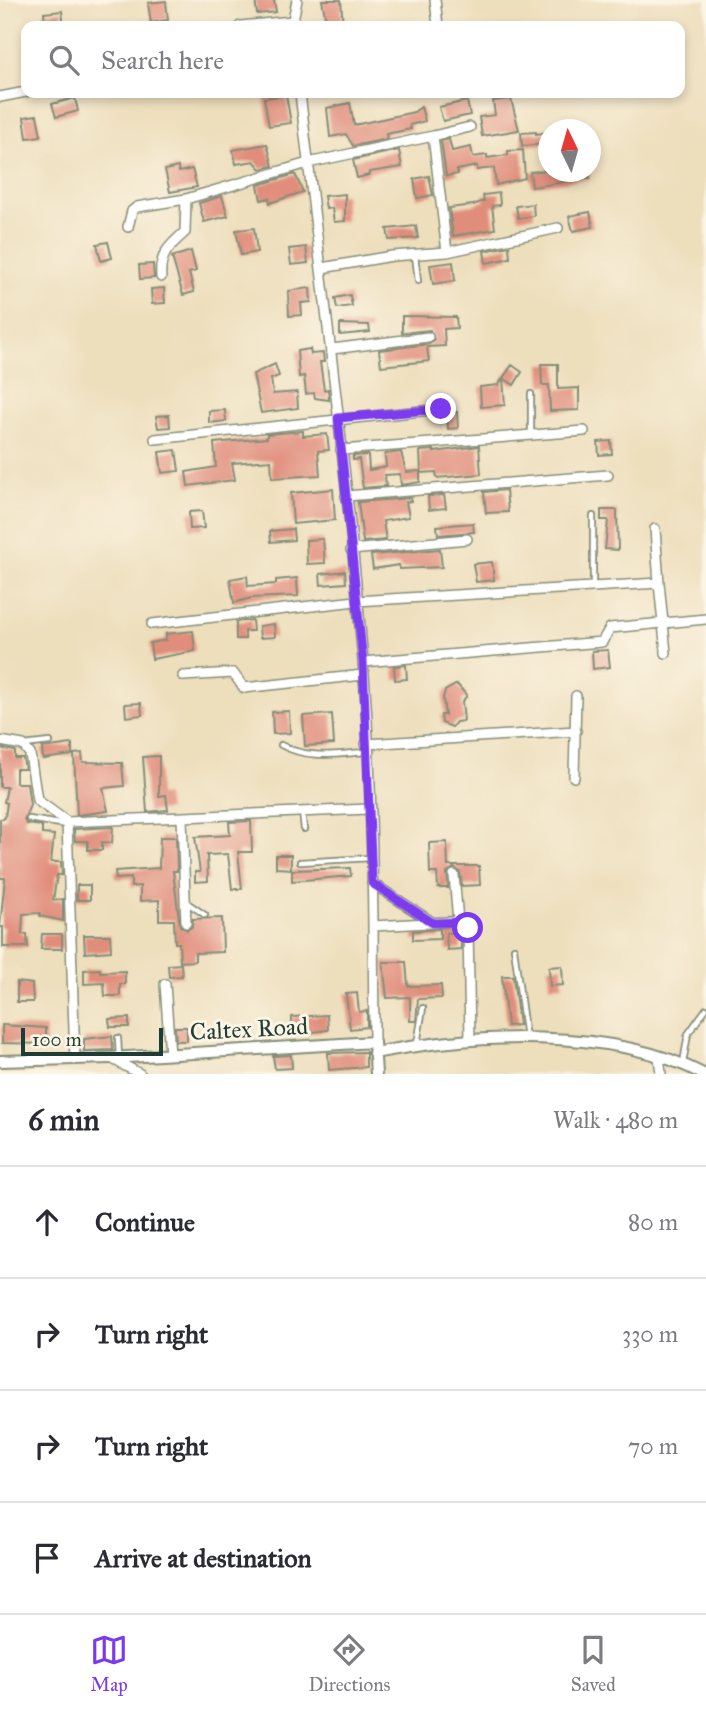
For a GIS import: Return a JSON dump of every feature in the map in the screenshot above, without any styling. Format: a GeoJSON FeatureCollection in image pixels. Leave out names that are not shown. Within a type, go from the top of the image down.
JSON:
{"type":"FeatureCollection","features":[{"type":"Feature","properties":{"kind":"street"},"geometry":{"type":"LineString","coordinates":[[293,21],[298,0]]}},
{"type":"Feature","properties":{"kind":"street"},"geometry":{"type":"LineString","coordinates":[[435,0],[438,21]]}},
{"type":"Feature","properties":{"kind":"street"},"geometry":{"type":"LineString","coordinates":[[0,97],[21,93]]}},
{"type":"Feature","properties":{"kind":"street"},"geometry":{"type":"LineString","coordinates":[[301,98],[332,349],[363,662],[376,1074]]}},
{"type":"Feature","properties":{"kind":"street"},"geometry":{"type":"LineString","coordinates":[[128,227],[132,211],[137,207],[186,199],[308,163],[470,127]]}},
{"type":"Feature","properties":{"kind":"street"},"geometry":{"type":"LineString","coordinates":[[433,136],[447,252]]}},
{"type":"Feature","properties":{"kind":"street"},"geometry":{"type":"LineString","coordinates":[[161,277],[160,263],[163,254],[186,232],[186,199]]}},
{"type":"Feature","properties":{"kind":"street"},"geometry":{"type":"LineString","coordinates":[[322,268],[447,252],[558,228]]}},
{"type":"Feature","properties":{"kind":"street"},"geometry":{"type":"LineString","coordinates":[[332,349],[428,337]]}},
{"type":"Feature","properties":{"kind":"street"},"geometry":{"type":"LineString","coordinates":[[155,439],[246,432],[338,418],[441,409]]}},
{"type":"Feature","properties":{"kind":"street"},"geometry":{"type":"LineString","coordinates":[[341,450],[584,431]]}},
{"type":"Feature","properties":{"kind":"street"},"geometry":{"type":"LineString","coordinates":[[346,496],[608,475]]}},
{"type":"Feature","properties":{"kind":"street"},"geometry":{"type":"LineString","coordinates":[[655,529],[666,653]]}},
{"type":"Feature","properties":{"kind":"street"},"geometry":{"type":"LineString","coordinates":[[351,550],[467,539]]}},
{"type":"Feature","properties":{"kind":"street"},"geometry":{"type":"LineString","coordinates":[[152,624],[356,601],[659,583]]}},
{"type":"Feature","properties":{"kind":"street"},"geometry":{"type":"LineString","coordinates":[[363,662],[602,642],[610,628],[706,619]]}},
{"type":"Feature","properties":{"kind":"street"},"geometry":{"type":"LineString","coordinates":[[183,676],[233,673],[244,688],[363,674]]}},
{"type":"Feature","properties":{"kind":"street"},"geometry":{"type":"LineString","coordinates":[[575,777],[576,696]]}},
{"type":"Feature","properties":{"kind":"street"},"geometry":{"type":"LineString","coordinates":[[366,748],[576,731]]}},
{"type":"Feature","properties":{"kind":"street"},"geometry":{"type":"LineString","coordinates":[[0,741],[23,746],[30,754],[37,800],[67,824],[369,808]]}},
{"type":"Feature","properties":{"kind":"street"},"geometry":{"type":"LineString","coordinates":[[182,818],[186,923]]}},
{"type":"Feature","properties":{"kind":"street"},"geometry":{"type":"LineString","coordinates":[[67,824],[75,1060]]}},
{"type":"Feature","properties":{"kind":"street"},"geometry":{"type":"LineString","coordinates":[[454,875],[458,922]]}},
{"type":"Feature","properties":{"kind":"street"},"geometry":{"type":"LineString","coordinates":[[372,883],[433,923]]}},
{"type":"Feature","properties":{"kind":"street"},"geometry":{"type":"LineString","coordinates":[[373,926],[465,922],[468,928],[470,1040]]}},
{"type":"Feature","properties":{"kind":"street"},"geometry":{"type":"LineString","coordinates":[[165,985],[170,1054]]}},
{"type":"Feature","properties":{"kind":"street","name":"Caltex Road"},"geometry":{"type":"LineString","coordinates":[[0,1061],[75,1060],[119,1064],[170,1054],[374,1048],[470,1040],[526,1039],[580,1040],[683,1063],[703,1074]]}},
{"type":"Feature","properties":{"kind":"street"},"geometry":{"type":"LineString","coordinates":[[659,1057],[661,1074]]}},
{"type":"Feature","properties":{"kind":"street"},"geometry":{"type":"LineString","coordinates":[[119,1064],[140,1074]]}},
{"type":"Feature","properties":{"kind":"lane"},"geometry":{"type":"LineString","coordinates":[[415,255],[418,281]]}},
{"type":"Feature","properties":{"kind":"lane"},"geometry":{"type":"LineString","coordinates":[[531,394],[531,435]]}},
{"type":"Feature","properties":{"kind":"lane"},"geometry":{"type":"LineString","coordinates":[[593,516],[593,587]]}},
{"type":"Feature","properties":{"kind":"lane"},"geometry":{"type":"LineString","coordinates":[[23,746],[50,742]]}},
{"type":"Feature","properties":{"kind":"lane"},"geometry":{"type":"LineString","coordinates":[[281,745],[298,754],[315,756],[366,748]]}},
{"type":"Feature","properties":{"kind":"lane"},"geometry":{"type":"LineString","coordinates":[[302,811],[304,829]]}},
{"type":"Feature","properties":{"kind":"lane"},"geometry":{"type":"LineString","coordinates":[[29,819],[67,824]]}},
{"type":"Feature","properties":{"kind":"lane"},"geometry":{"type":"LineString","coordinates":[[300,862],[370,858]]}},
{"type":"Feature","properties":{"kind":"lane"},"geometry":{"type":"LineString","coordinates":[[186,902],[205,915]]}},
{"type":"Feature","properties":{"kind":"lane"},"geometry":{"type":"LineString","coordinates":[[514,948],[526,1039]]}},
{"type":"Feature","properties":{"kind":"lane"},"geometry":{"type":"LineString","coordinates":[[417,1045],[423,1008]]}},
{"type":"Feature","properties":{"kind":"lane"},"geometry":{"type":"LineString","coordinates":[[683,1063],[688,1034],[706,1009]]}},
{"type":"Feature","properties":{"kind":"lane"},"geometry":{"type":"LineString","coordinates":[[118,1038],[119,1064]]}},
{"type":"Feature","properties":{"kind":"building"},"geometry":{"type":"Polygon","coordinates":[[[255,0],[274,0],[276,12],[257,14],[255,0]]]}},
{"type":"Feature","properties":{"kind":"building"},"geometry":{"type":"Polygon","coordinates":[[[322,0],[341,0],[343,21],[326,21],[322,0]]]}},
{"type":"Feature","properties":{"kind":"building"},"geometry":{"type":"Polygon","coordinates":[[[166,1],[168,20],[151,21],[148,3],[166,1]]]}},
{"type":"Feature","properties":{"kind":"building"},"geometry":{"type":"Polygon","coordinates":[[[62,11],[63,21],[45,21],[44,13],[62,11]]]}},
{"type":"Feature","properties":{"kind":"building"},"geometry":{"type":"Polygon","coordinates":[[[75,98],[78,111],[56,117],[52,104],[75,98]]]}},
{"type":"Feature","properties":{"kind":"building"},"geometry":{"type":"Polygon","coordinates":[[[264,98],[287,98],[291,123],[269,126],[264,98]]]}},
{"type":"Feature","properties":{"kind":"building"},"geometry":{"type":"Polygon","coordinates":[[[511,99],[519,130],[482,136],[479,117],[495,115],[493,101],[511,99]]]}},
{"type":"Feature","properties":{"kind":"building"},"geometry":{"type":"Polygon","coordinates":[[[467,101],[470,115],[443,121],[439,107],[467,101]]]}},
{"type":"Feature","properties":{"kind":"building"},"geometry":{"type":"Polygon","coordinates":[[[350,103],[354,125],[414,112],[421,107],[425,121],[410,125],[411,129],[386,134],[387,139],[353,146],[346,134],[330,137],[327,108],[350,103]]]}},
{"type":"Feature","properties":{"kind":"building"},"geometry":{"type":"Polygon","coordinates":[[[37,115],[41,136],[27,138],[24,117],[37,115]]]}},
{"type":"Feature","properties":{"kind":"building"},"geometry":{"type":"Polygon","coordinates":[[[536,132],[538,145],[522,146],[521,133],[536,132]]]}},
{"type":"Feature","properties":{"kind":"building"},"geometry":{"type":"Polygon","coordinates":[[[449,139],[452,151],[471,147],[473,157],[487,155],[487,158],[508,155],[508,151],[523,150],[525,178],[496,185],[494,168],[477,170],[477,166],[457,170],[458,174],[446,176],[441,141],[449,139]]]}},
{"type":"Feature","properties":{"kind":"building"},"geometry":{"type":"Polygon","coordinates":[[[267,144],[273,166],[261,169],[254,161],[236,164],[233,150],[267,144]]]}},
{"type":"Feature","properties":{"kind":"building"},"geometry":{"type":"Polygon","coordinates":[[[399,150],[402,167],[369,172],[369,175],[357,178],[353,160],[399,150]]]}},
{"type":"Feature","properties":{"kind":"building"},"geometry":{"type":"Polygon","coordinates":[[[178,167],[179,172],[192,169],[197,187],[170,192],[165,170],[178,167]]]}},
{"type":"Feature","properties":{"kind":"building"},"geometry":{"type":"Polygon","coordinates":[[[538,171],[538,182],[564,182],[532,187],[530,172],[538,171]]]}},
{"type":"Feature","properties":{"kind":"building"},"geometry":{"type":"Polygon","coordinates":[[[295,174],[303,192],[270,203],[269,198],[261,200],[258,185],[295,174]]]}},
{"type":"Feature","properties":{"kind":"building"},"geometry":{"type":"Polygon","coordinates":[[[429,176],[433,195],[417,198],[414,179],[429,176]]]}},
{"type":"Feature","properties":{"kind":"building"},"geometry":{"type":"Polygon","coordinates":[[[499,193],[500,205],[492,206],[495,229],[453,236],[449,208],[473,205],[484,201],[483,195],[499,193]]]}},
{"type":"Feature","properties":{"kind":"building"},"geometry":{"type":"Polygon","coordinates":[[[345,194],[345,221],[334,222],[332,208],[326,209],[324,196],[345,194]]]}},
{"type":"Feature","properties":{"kind":"building"},"geometry":{"type":"Polygon","coordinates":[[[222,196],[228,216],[204,222],[199,203],[222,196]]]}},
{"type":"Feature","properties":{"kind":"building"},"geometry":{"type":"Polygon","coordinates":[[[533,204],[534,216],[518,218],[516,206],[533,204]]]}},
{"type":"Feature","properties":{"kind":"building"},"geometry":{"type":"Polygon","coordinates":[[[590,212],[593,227],[573,231],[569,216],[590,212]]]}},
{"type":"Feature","properties":{"kind":"building"},"geometry":{"type":"Polygon","coordinates":[[[416,226],[418,238],[389,240],[387,229],[416,226]]]}},
{"type":"Feature","properties":{"kind":"building"},"geometry":{"type":"Polygon","coordinates":[[[254,228],[257,252],[241,255],[236,230],[254,228]]]}},
{"type":"Feature","properties":{"kind":"building"},"geometry":{"type":"Polygon","coordinates":[[[108,242],[112,258],[101,261],[97,244],[108,242]]]}},
{"type":"Feature","properties":{"kind":"building"},"geometry":{"type":"Polygon","coordinates":[[[509,246],[510,258],[486,263],[484,251],[509,246]]]}},
{"type":"Feature","properties":{"kind":"building"},"geometry":{"type":"Polygon","coordinates":[[[306,247],[308,263],[291,265],[289,249],[306,247]]]}},
{"type":"Feature","properties":{"kind":"building"},"geometry":{"type":"Polygon","coordinates":[[[191,251],[196,271],[189,273],[194,292],[183,295],[172,257],[191,251]]]}},
{"type":"Feature","properties":{"kind":"building"},"geometry":{"type":"Polygon","coordinates":[[[453,262],[455,281],[433,284],[430,265],[453,262]]]}},
{"type":"Feature","properties":{"kind":"building"},"geometry":{"type":"Polygon","coordinates":[[[153,264],[154,278],[140,279],[139,265],[153,264]]]}},
{"type":"Feature","properties":{"kind":"building"},"geometry":{"type":"Polygon","coordinates":[[[164,288],[165,303],[152,304],[151,289],[164,288]]]}},
{"type":"Feature","properties":{"kind":"building"},"geometry":{"type":"Polygon","coordinates":[[[310,288],[311,302],[301,303],[302,315],[289,316],[288,291],[310,288]]]}},
{"type":"Feature","properties":{"kind":"building"},"geometry":{"type":"Polygon","coordinates":[[[350,295],[352,306],[337,308],[335,298],[350,295]]]}},
{"type":"Feature","properties":{"kind":"building"},"geometry":{"type":"Polygon","coordinates":[[[402,316],[456,317],[457,328],[444,329],[445,346],[427,347],[429,361],[381,366],[379,350],[429,344],[434,340],[430,330],[402,333],[402,316]]]}},
{"type":"Feature","properties":{"kind":"building"},"geometry":{"type":"Polygon","coordinates":[[[340,324],[369,325],[370,332],[340,335],[340,324]]]}},
{"type":"Feature","properties":{"kind":"building"},"geometry":{"type":"Polygon","coordinates":[[[310,349],[311,354],[323,353],[324,362],[320,362],[324,390],[328,389],[329,400],[315,398],[314,393],[306,394],[304,376],[299,377],[297,351],[310,349]]]}},
{"type":"Feature","properties":{"kind":"building"},"geometry":{"type":"Polygon","coordinates":[[[275,364],[279,376],[271,379],[273,394],[297,392],[298,408],[261,413],[253,374],[275,364]]]}},
{"type":"Feature","properties":{"kind":"building"},"geometry":{"type":"Polygon","coordinates":[[[541,364],[558,364],[558,389],[579,388],[579,410],[550,411],[549,385],[542,385],[541,364]]]}},
{"type":"Feature","properties":{"kind":"building"},"geometry":{"type":"Polygon","coordinates":[[[512,365],[522,372],[514,385],[503,378],[512,365]]]}},
{"type":"Feature","properties":{"kind":"building"},"geometry":{"type":"Polygon","coordinates":[[[503,378],[505,405],[481,407],[480,387],[498,385],[503,378]]]}},
{"type":"Feature","properties":{"kind":"building"},"geometry":{"type":"Polygon","coordinates":[[[225,410],[226,421],[209,423],[209,411],[225,410]]]}},
{"type":"Feature","properties":{"kind":"building"},"geometry":{"type":"Polygon","coordinates":[[[447,412],[457,412],[458,428],[448,429],[447,412]]]}},
{"type":"Feature","properties":{"kind":"building"},"geometry":{"type":"Polygon","coordinates":[[[169,415],[170,427],[158,428],[156,416],[169,415]]]}},
{"type":"Feature","properties":{"kind":"building"},"geometry":{"type":"Polygon","coordinates":[[[303,431],[303,436],[327,434],[329,450],[318,451],[320,475],[272,478],[271,460],[232,463],[235,480],[188,486],[186,472],[216,467],[214,443],[267,438],[267,434],[303,431]]]}},
{"type":"Feature","properties":{"kind":"building"},"geometry":{"type":"Polygon","coordinates":[[[611,441],[612,454],[599,455],[598,442],[611,441]]]}},
{"type":"Feature","properties":{"kind":"building"},"geometry":{"type":"Polygon","coordinates":[[[479,446],[481,474],[437,478],[436,472],[421,473],[420,451],[434,452],[479,446]]]}},
{"type":"Feature","properties":{"kind":"building"},"geometry":{"type":"Polygon","coordinates":[[[176,450],[179,471],[162,473],[159,452],[176,450]]]}},
{"type":"Feature","properties":{"kind":"building"},"geometry":{"type":"Polygon","coordinates":[[[401,452],[406,472],[420,471],[420,482],[401,485],[400,474],[385,475],[386,486],[363,488],[359,459],[353,460],[353,456],[368,455],[369,470],[386,467],[385,454],[401,452]]]}},
{"type":"Feature","properties":{"kind":"building"},"geometry":{"type":"Polygon","coordinates":[[[333,489],[335,520],[293,524],[291,493],[333,489]]]}},
{"type":"Feature","properties":{"kind":"building"},"geometry":{"type":"Polygon","coordinates":[[[506,490],[508,512],[486,513],[484,492],[506,490]]]}},
{"type":"Feature","properties":{"kind":"building"},"geometry":{"type":"Polygon","coordinates":[[[444,495],[446,508],[429,510],[428,496],[444,495]]]}},
{"type":"Feature","properties":{"kind":"building"},"geometry":{"type":"Polygon","coordinates":[[[410,498],[411,501],[406,502],[409,517],[383,521],[386,540],[363,542],[358,502],[410,498]]]}},
{"type":"Feature","properties":{"kind":"building"},"geometry":{"type":"Polygon","coordinates":[[[601,510],[617,510],[618,550],[605,549],[608,520],[601,520],[601,510]]]}},
{"type":"Feature","properties":{"kind":"building"},"geometry":{"type":"Polygon","coordinates":[[[202,511],[204,528],[190,529],[189,512],[202,511]]]}},
{"type":"Feature","properties":{"kind":"building"},"geometry":{"type":"Polygon","coordinates":[[[473,523],[474,532],[438,535],[437,526],[473,523]]]}},
{"type":"Feature","properties":{"kind":"building"},"geometry":{"type":"Polygon","coordinates":[[[293,529],[294,540],[271,542],[270,531],[293,529]]]}},
{"type":"Feature","properties":{"kind":"building"},"geometry":{"type":"Polygon","coordinates":[[[323,539],[325,563],[307,564],[306,540],[323,539]]]}},
{"type":"Feature","properties":{"kind":"building"},"geometry":{"type":"Polygon","coordinates":[[[440,549],[442,567],[400,569],[399,565],[373,569],[371,555],[440,549]]]}},
{"type":"Feature","properties":{"kind":"building"},"geometry":{"type":"Polygon","coordinates":[[[492,562],[494,580],[476,582],[473,564],[492,562]]]}},
{"type":"Feature","properties":{"kind":"building"},"geometry":{"type":"Polygon","coordinates":[[[345,571],[346,583],[321,585],[320,574],[345,571]]]}},
{"type":"Feature","properties":{"kind":"building"},"geometry":{"type":"Polygon","coordinates":[[[247,576],[248,586],[276,584],[276,580],[297,578],[298,596],[251,598],[234,603],[230,579],[247,576]]]}},
{"type":"Feature","properties":{"kind":"building"},"geometry":{"type":"Polygon","coordinates":[[[252,620],[253,631],[245,631],[245,639],[236,639],[236,622],[252,620]]]}},
{"type":"Feature","properties":{"kind":"building"},"geometry":{"type":"Polygon","coordinates":[[[274,624],[275,637],[260,638],[259,626],[274,624]]]}},
{"type":"Feature","properties":{"kind":"building"},"geometry":{"type":"Polygon","coordinates":[[[193,631],[195,651],[152,659],[150,643],[166,640],[166,634],[193,631]]]}},
{"type":"Feature","properties":{"kind":"building"},"geometry":{"type":"Polygon","coordinates":[[[608,650],[610,667],[593,669],[592,651],[608,650]]]}},
{"type":"Feature","properties":{"kind":"building"},"geometry":{"type":"Polygon","coordinates":[[[406,665],[407,679],[395,680],[394,666],[406,665]]]}},
{"type":"Feature","properties":{"kind":"building"},"geometry":{"type":"Polygon","coordinates":[[[457,684],[467,696],[462,701],[464,721],[456,722],[452,727],[442,723],[441,715],[445,715],[445,691],[457,684]]]}},
{"type":"Feature","properties":{"kind":"building"},"geometry":{"type":"Polygon","coordinates":[[[141,703],[142,715],[126,717],[125,704],[141,703]]]}},
{"type":"Feature","properties":{"kind":"building"},"geometry":{"type":"Polygon","coordinates":[[[289,711],[290,733],[273,734],[272,712],[289,711]]]}},
{"type":"Feature","properties":{"kind":"building"},"geometry":{"type":"Polygon","coordinates":[[[332,714],[334,744],[305,746],[303,716],[332,714]]]}},
{"type":"Feature","properties":{"kind":"building"},"geometry":{"type":"Polygon","coordinates":[[[72,744],[72,755],[43,759],[42,748],[72,744]]]}},
{"type":"Feature","properties":{"kind":"building"},"geometry":{"type":"Polygon","coordinates":[[[0,748],[15,751],[15,758],[23,758],[25,769],[16,769],[16,783],[27,783],[30,805],[24,820],[27,824],[42,826],[42,834],[54,835],[51,862],[61,862],[62,875],[57,875],[53,900],[63,899],[63,921],[40,916],[40,913],[23,914],[22,934],[27,934],[28,947],[3,947],[3,927],[0,927],[5,878],[0,878],[0,819],[5,818],[7,787],[0,787],[0,748]]]}},
{"type":"Feature","properties":{"kind":"building"},"geometry":{"type":"Polygon","coordinates":[[[82,753],[83,762],[122,763],[124,786],[103,788],[108,811],[77,815],[74,754],[82,753]]]}},
{"type":"Feature","properties":{"kind":"building"},"geometry":{"type":"Polygon","coordinates":[[[159,756],[159,796],[166,795],[168,810],[147,812],[143,757],[159,756]]]}},
{"type":"Feature","properties":{"kind":"building"},"geometry":{"type":"Polygon","coordinates":[[[251,821],[252,852],[238,852],[242,889],[232,889],[228,854],[207,855],[208,881],[195,882],[195,872],[200,872],[195,837],[230,835],[229,822],[251,821]]]}},
{"type":"Feature","properties":{"kind":"building"},"geometry":{"type":"Polygon","coordinates":[[[113,827],[112,843],[102,842],[102,850],[88,850],[88,841],[75,841],[74,829],[113,827]]]}},
{"type":"Feature","properties":{"kind":"building"},"geometry":{"type":"Polygon","coordinates":[[[160,837],[176,837],[177,871],[173,871],[180,926],[187,930],[192,927],[193,919],[222,918],[223,952],[195,953],[195,961],[180,962],[179,943],[175,943],[174,920],[159,920],[159,900],[140,901],[140,886],[131,887],[131,878],[116,879],[115,871],[159,868],[160,837]]]}},
{"type":"Feature","properties":{"kind":"building"},"geometry":{"type":"Polygon","coordinates":[[[447,842],[448,866],[479,866],[480,885],[462,886],[460,872],[454,868],[447,873],[448,888],[438,888],[437,873],[430,873],[429,843],[447,842]]]}},
{"type":"Feature","properties":{"kind":"building"},"geometry":{"type":"Polygon","coordinates":[[[276,855],[291,855],[291,869],[276,868],[276,855]]]}},
{"type":"Feature","properties":{"kind":"building"},"geometry":{"type":"Polygon","coordinates":[[[350,868],[351,876],[292,881],[292,870],[350,868]]]}},
{"type":"Feature","properties":{"kind":"building"},"geometry":{"type":"Polygon","coordinates":[[[77,885],[90,885],[90,900],[77,900],[77,885]]]}},
{"type":"Feature","properties":{"kind":"building"},"geometry":{"type":"Polygon","coordinates":[[[440,929],[440,939],[413,940],[413,931],[440,929]]]}},
{"type":"Feature","properties":{"kind":"building"},"geometry":{"type":"Polygon","coordinates":[[[461,932],[461,949],[447,950],[446,933],[461,932]]]}},
{"type":"Feature","properties":{"kind":"building"},"geometry":{"type":"Polygon","coordinates":[[[42,934],[62,934],[62,949],[41,949],[42,934]]]}},
{"type":"Feature","properties":{"kind":"building"},"geometry":{"type":"Polygon","coordinates":[[[84,935],[110,935],[111,951],[85,953],[84,935]]]}},
{"type":"Feature","properties":{"kind":"building"},"geometry":{"type":"Polygon","coordinates":[[[383,962],[406,962],[408,986],[441,985],[442,998],[418,999],[416,1021],[410,1021],[410,997],[387,998],[383,962]]]}},
{"type":"Feature","properties":{"kind":"building"},"geometry":{"type":"Polygon","coordinates":[[[181,964],[182,976],[169,977],[168,965],[181,964]]]}},
{"type":"Feature","properties":{"kind":"building"},"geometry":{"type":"Polygon","coordinates":[[[562,966],[563,985],[550,986],[549,967],[562,966]]]}},
{"type":"Feature","properties":{"kind":"building"},"geometry":{"type":"Polygon","coordinates":[[[100,969],[100,972],[125,971],[125,984],[120,984],[120,996],[105,996],[104,983],[84,984],[84,970],[100,969]]]}},
{"type":"Feature","properties":{"kind":"building"},"geometry":{"type":"Polygon","coordinates":[[[502,976],[513,976],[519,1025],[507,1026],[502,976]]]}},
{"type":"Feature","properties":{"kind":"building"},"geometry":{"type":"Polygon","coordinates":[[[17,982],[32,984],[33,1002],[17,1002],[17,982]]]}},
{"type":"Feature","properties":{"kind":"building"},"geometry":{"type":"Polygon","coordinates":[[[357,993],[359,1012],[367,1011],[367,1027],[350,1029],[346,994],[357,993]]]}},
{"type":"Feature","properties":{"kind":"building"},"geometry":{"type":"Polygon","coordinates":[[[327,1015],[328,1030],[292,1035],[292,1017],[327,1015]]]}},
{"type":"Feature","properties":{"kind":"building"},"geometry":{"type":"Polygon","coordinates":[[[129,1018],[129,1027],[110,1027],[109,1019],[129,1018]]]}},
{"type":"Feature","properties":{"kind":"building"},"geometry":{"type":"Polygon","coordinates":[[[2,1025],[46,1028],[46,1044],[2,1043],[2,1025]]]}},
{"type":"Feature","properties":{"kind":"building"},"geometry":{"type":"Polygon","coordinates":[[[175,1027],[187,1027],[187,1041],[176,1041],[175,1027]]]}},
{"type":"Feature","properties":{"kind":"building"},"geometry":{"type":"Polygon","coordinates":[[[112,1036],[113,1050],[84,1051],[84,1039],[112,1036]]]}},
{"type":"Feature","properties":{"kind":"building"},"geometry":{"type":"Polygon","coordinates":[[[366,1052],[366,1067],[329,1070],[328,1053],[366,1052]]]}},
{"type":"Feature","properties":{"kind":"building"},"geometry":{"type":"Polygon","coordinates":[[[291,1055],[292,1068],[275,1069],[273,1056],[291,1055]]]}},
{"type":"Feature","properties":{"kind":"route"},"geometry":{"type":"LineString","coordinates":[[441,409],[338,418],[363,662],[372,883],[433,923],[465,922],[468,928]]}}]}
